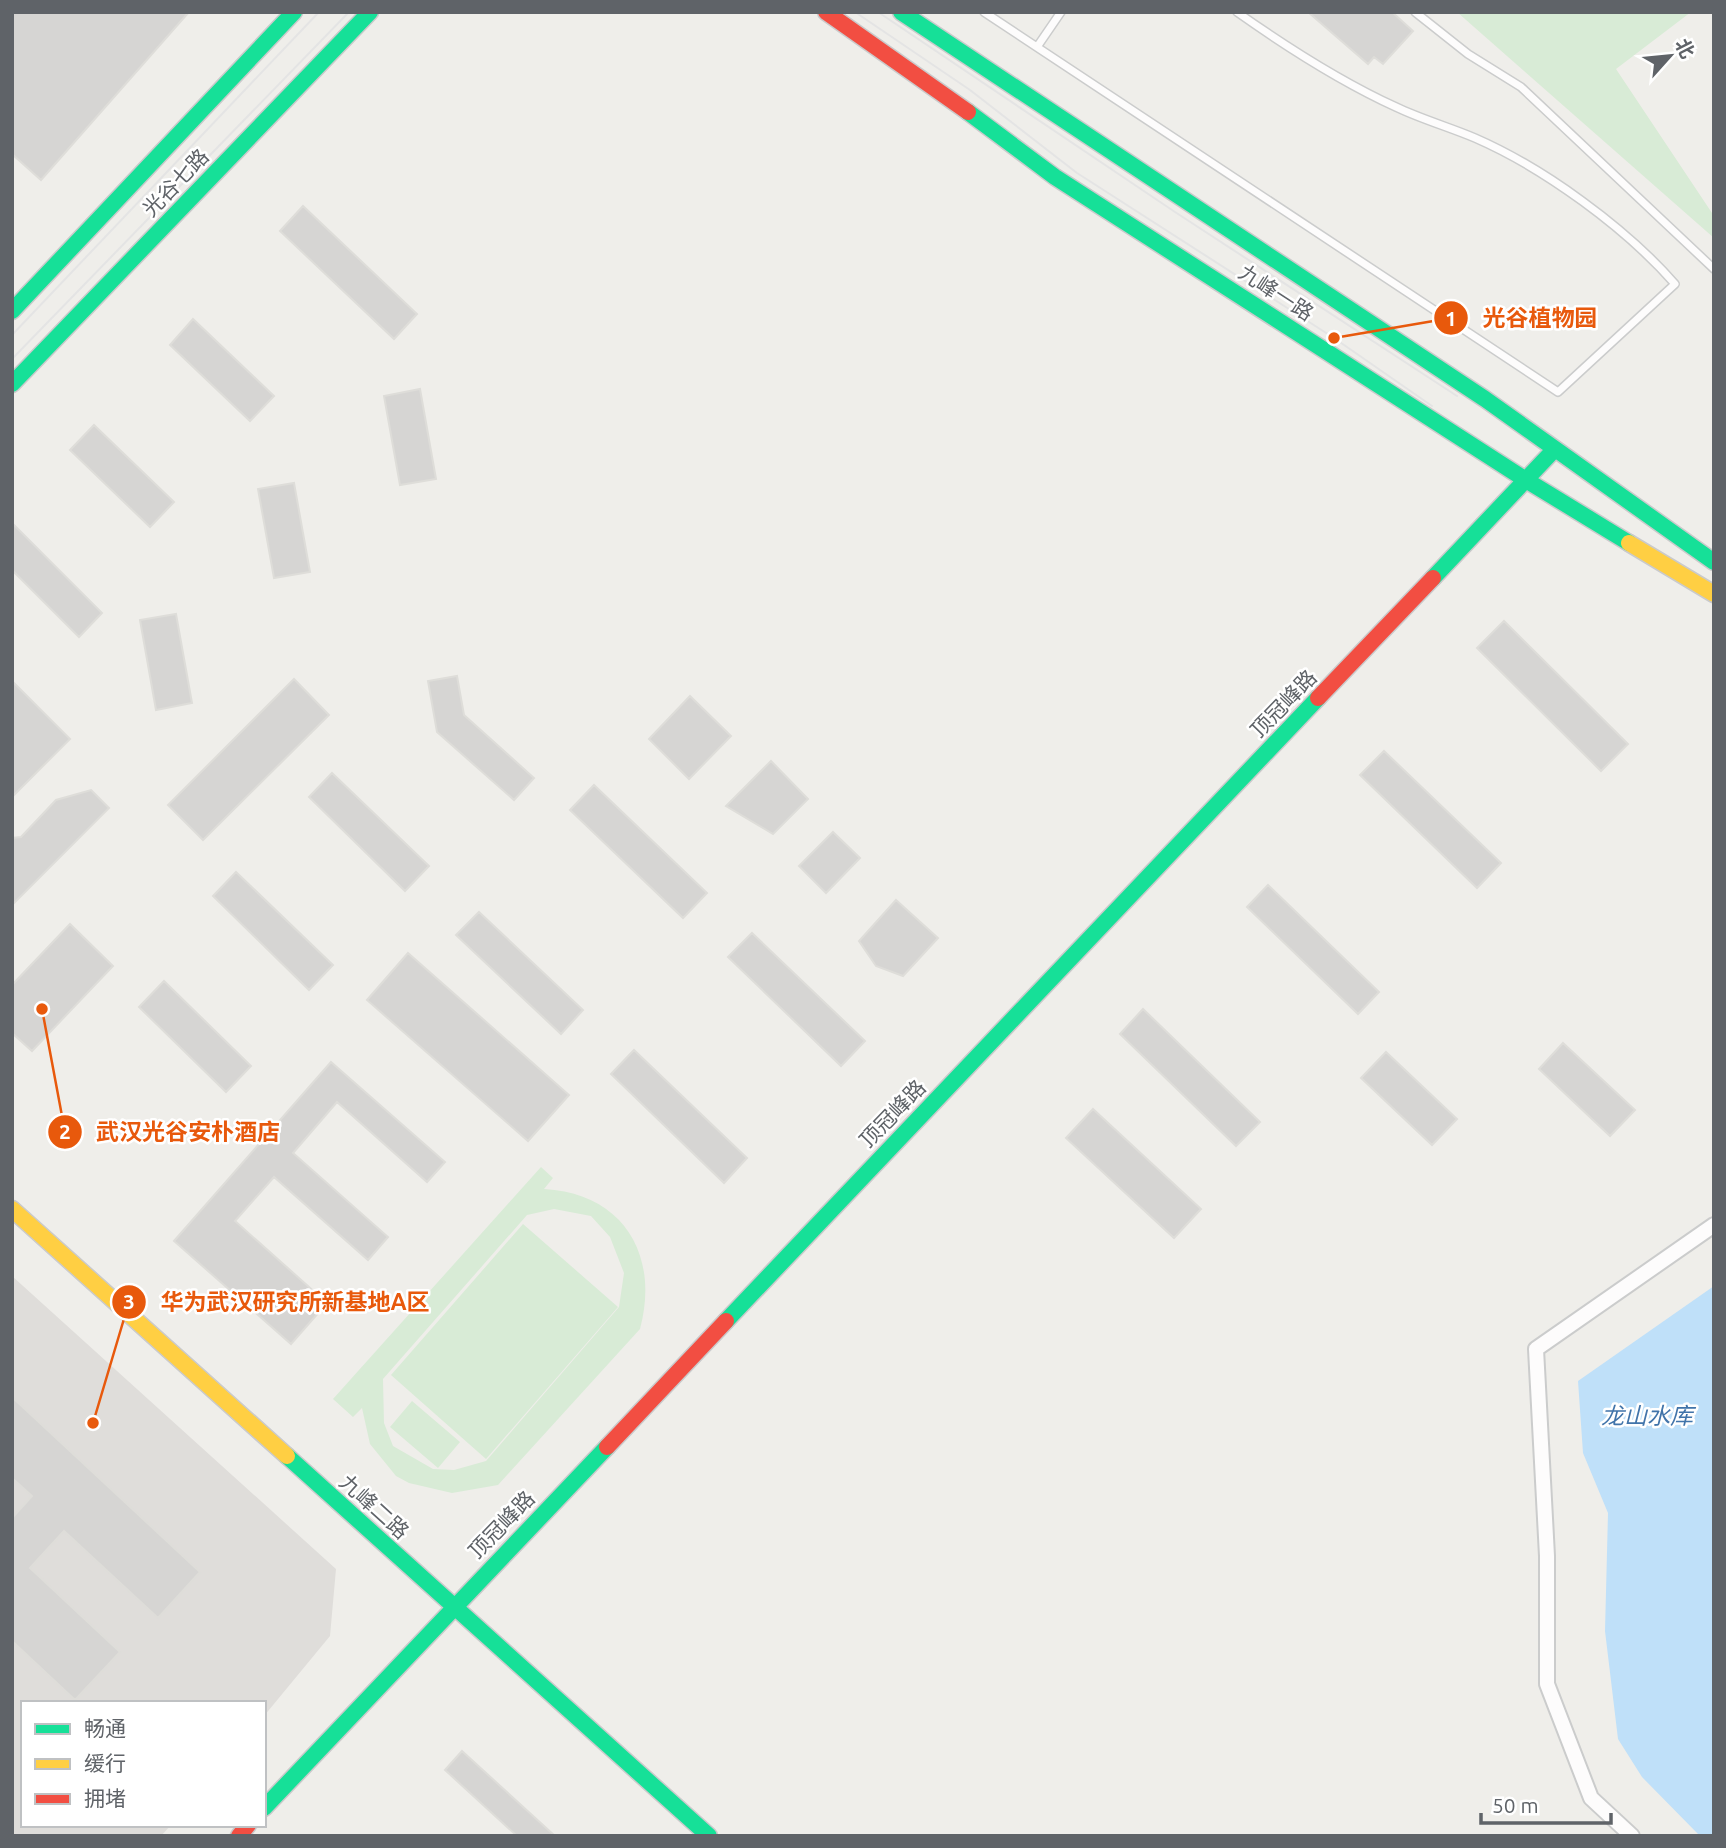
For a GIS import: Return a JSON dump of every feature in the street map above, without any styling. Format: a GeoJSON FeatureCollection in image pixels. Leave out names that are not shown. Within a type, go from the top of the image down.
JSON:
{"type":"FeatureCollection","features":[{"type":"Feature","properties":{"kind":"street","name":"光谷七路"},"geometry":{"type":"LineString","coordinates":[[12,311],[294,12]]}},
{"type":"Feature","properties":{"kind":"street","name":"光谷七路"},"geometry":{"type":"LineString","coordinates":[[12,384],[370,12]]}},
{"type":"Feature","properties":{"kind":"street","name":"九峰一路"},"geometry":{"type":"LineString","coordinates":[[826,12],[919,75],[1055,177],[1526,480],[1714,594]]}},
{"type":"Feature","properties":{"kind":"street","name":"九峰一路"},"geometry":{"type":"LineString","coordinates":[[901,12],[1485,399],[1553,451],[1714,562]]}},
{"type":"Feature","properties":{"kind":"street","name":"顶冠峰路"},"geometry":{"type":"LineString","coordinates":[[266,1806],[1553,451]]}},
{"type":"Feature","properties":{"kind":"street","name":"九峰二路"},"geometry":{"type":"LineString","coordinates":[[12,1209],[709,1836]]}},
{"type":"Feature","properties":{"kind":"street"},"geometry":{"type":"LineString","coordinates":[[1632,1836],[1591,1798],[1547,1684],[1548,1556],[1536,1349],[1714,1226]]}},
{"type":"Feature","properties":{"kind":"lane"},"geometry":{"type":"LineString","coordinates":[[985,12],[1558,392],[1675,284],[1650,255],[1594,210],[1531,170],[1477,139],[1397,108],[1310,63],[1237,12]]}},
{"type":"Feature","properties":{"kind":"lane"},"geometry":{"type":"LineString","coordinates":[[1037,47],[1061,12]]}},
{"type":"Feature","properties":{"kind":"lane"},"geometry":{"type":"LineString","coordinates":[[1415,12],[1468,54],[1521,88],[1714,268]]}},
{"type":"Feature","properties":{"kind":"shaded area"},"geometry":{"type":"Polygon","coordinates":[[[12,1276],[336,1569],[330,1636],[266,1714],[266,1701],[21,1701],[21,1827],[169,1827],[161,1836],[12,1836],[12,1276]]]}},
{"type":"Feature","properties":{"kind":"green space"},"geometry":{"type":"Polygon","coordinates":[[[1457,12],[1691,12],[1616,69],[1714,216],[1714,238],[1457,12]]]}},
{"type":"Feature","properties":{"kind":"green space"},"geometry":{"type":"Polygon","coordinates":[[[541,1167],[553,1178],[544,1189],[572,1193],[595,1202],[614,1216],[629,1233],[639,1253],[645,1276],[645,1302],[640,1329],[498,1485],[452,1493],[409,1483],[396,1476],[370,1444],[362,1408],[353,1417],[333,1399],[541,1167]],[[554,1209],[527,1215],[383,1379],[384,1423],[393,1446],[433,1469],[454,1470],[486,1461],[619,1307],[624,1273],[610,1237],[591,1216],[554,1209]]]}},
{"type":"Feature","properties":{"kind":"green space"},"geometry":{"type":"Polygon","coordinates":[[[523,1224],[618,1307],[486,1459],[391,1375],[523,1224]]]}},
{"type":"Feature","properties":{"kind":"green space"},"geometry":{"type":"Polygon","coordinates":[[[412,1401],[460,1442],[438,1468],[390,1427],[412,1401]]]}},
{"type":"Feature","properties":{"kind":"water","name":"龙山水库"},"geometry":{"type":"Polygon","coordinates":[[[1714,1286],[1714,1836],[1700,1836],[1642,1777],[1618,1739],[1605,1631],[1608,1513],[1583,1453],[1578,1381],[1714,1286]]]}},
{"type":"Feature","properties":{"kind":"building"},"geometry":{"type":"Polygon","coordinates":[[[12,12],[189,12],[41,180],[12,154],[12,12]]]}},
{"type":"Feature","properties":{"kind":"building"},"geometry":{"type":"Polygon","coordinates":[[[1308,12],[1392,12],[1413,31],[1383,64],[1374,57],[1368,64],[1308,12]]]}},
{"type":"Feature","properties":{"kind":"building"},"geometry":{"type":"Polygon","coordinates":[[[303,206],[417,314],[394,339],[280,231],[303,206]]]}},
{"type":"Feature","properties":{"kind":"building"},"geometry":{"type":"Polygon","coordinates":[[[193,319],[274,396],[250,421],[170,345],[193,319]]]}},
{"type":"Feature","properties":{"kind":"building"},"geometry":{"type":"Polygon","coordinates":[[[420,389],[436,479],[400,485],[384,396],[420,389]]]}},
{"type":"Feature","properties":{"kind":"building"},"geometry":{"type":"Polygon","coordinates":[[[94,425],[174,502],[150,527],[70,450],[94,425]]]}},
{"type":"Feature","properties":{"kind":"building"},"geometry":{"type":"Polygon","coordinates":[[[294,483],[310,572],[274,578],[258,489],[294,483]]]}},
{"type":"Feature","properties":{"kind":"building"},"geometry":{"type":"Polygon","coordinates":[[[12,523],[102,613],[79,637],[12,570],[12,523]]]}},
{"type":"Feature","properties":{"kind":"building"},"geometry":{"type":"Polygon","coordinates":[[[176,614],[192,703],[156,710],[140,620],[176,614]]]}},
{"type":"Feature","properties":{"kind":"building"},"geometry":{"type":"Polygon","coordinates":[[[1504,621],[1628,744],[1601,771],[1477,648],[1504,621]]]}},
{"type":"Feature","properties":{"kind":"building"},"geometry":{"type":"Polygon","coordinates":[[[457,676],[464,715],[534,778],[514,800],[437,732],[428,681],[457,676]]]}},
{"type":"Feature","properties":{"kind":"building"},"geometry":{"type":"Polygon","coordinates":[[[294,679],[329,715],[203,840],[168,805],[294,679]]]}},
{"type":"Feature","properties":{"kind":"building"},"geometry":{"type":"Polygon","coordinates":[[[12,681],[70,739],[12,797],[12,681]]]}},
{"type":"Feature","properties":{"kind":"building"},"geometry":{"type":"Polygon","coordinates":[[[690,696],[731,736],[689,779],[649,739],[690,696]]]}},
{"type":"Feature","properties":{"kind":"building"},"geometry":{"type":"Polygon","coordinates":[[[1384,751],[1501,863],[1477,888],[1360,775],[1384,751]]]}},
{"type":"Feature","properties":{"kind":"building"},"geometry":{"type":"Polygon","coordinates":[[[771,761],[808,799],[773,834],[726,806],[771,761]]]}},
{"type":"Feature","properties":{"kind":"building"},"geometry":{"type":"Polygon","coordinates":[[[332,773],[429,866],[405,891],[309,797],[332,773]]]}},
{"type":"Feature","properties":{"kind":"building"},"geometry":{"type":"Polygon","coordinates":[[[594,785],[707,893],[683,918],[570,810],[594,785]]]}},
{"type":"Feature","properties":{"kind":"building"},"geometry":{"type":"Polygon","coordinates":[[[91,790],[109,808],[12,905],[12,838],[21,837],[56,800],[91,790]]]}},
{"type":"Feature","properties":{"kind":"building"},"geometry":{"type":"Polygon","coordinates":[[[833,832],[860,858],[826,893],[799,866],[833,832]]]}},
{"type":"Feature","properties":{"kind":"building"},"geometry":{"type":"Polygon","coordinates":[[[236,872],[333,965],[309,990],[213,896],[236,872]]]}},
{"type":"Feature","properties":{"kind":"building"},"geometry":{"type":"Polygon","coordinates":[[[1268,885],[1379,992],[1358,1014],[1247,907],[1268,885]]]}},
{"type":"Feature","properties":{"kind":"building"},"geometry":{"type":"Polygon","coordinates":[[[896,900],[938,938],[903,976],[876,966],[859,941],[896,900]]]}},
{"type":"Feature","properties":{"kind":"building"},"geometry":{"type":"Polygon","coordinates":[[[479,912],[583,1010],[561,1034],[456,935],[479,912]]]}},
{"type":"Feature","properties":{"kind":"building"},"geometry":{"type":"Polygon","coordinates":[[[70,924],[113,966],[32,1051],[12,1033],[12,985],[70,924]]]}},
{"type":"Feature","properties":{"kind":"building"},"geometry":{"type":"Polygon","coordinates":[[[752,933],[865,1041],[841,1066],[728,957],[752,933]]]}},
{"type":"Feature","properties":{"kind":"building"},"geometry":{"type":"Polygon","coordinates":[[[408,953],[569,1095],[528,1141],[367,1000],[408,953]]]}},
{"type":"Feature","properties":{"kind":"building"},"geometry":{"type":"Polygon","coordinates":[[[164,981],[251,1066],[226,1092],[139,1007],[164,981]]]}},
{"type":"Feature","properties":{"kind":"building"},"geometry":{"type":"Polygon","coordinates":[[[1143,1009],[1260,1122],[1236,1146],[1120,1034],[1143,1009]]]}},
{"type":"Feature","properties":{"kind":"building"},"geometry":{"type":"Polygon","coordinates":[[[1563,1043],[1635,1110],[1610,1136],[1539,1069],[1563,1043]]]}},
{"type":"Feature","properties":{"kind":"building"},"geometry":{"type":"Polygon","coordinates":[[[634,1050],[747,1158],[724,1183],[611,1074],[634,1050]]]}},
{"type":"Feature","properties":{"kind":"building"},"geometry":{"type":"Polygon","coordinates":[[[1386,1052],[1457,1119],[1432,1145],[1361,1078],[1386,1052]]]}},
{"type":"Feature","properties":{"kind":"building"},"geometry":{"type":"Polygon","coordinates":[[[331,1062],[445,1162],[427,1182],[337,1102],[293,1153],[388,1237],[368,1260],[274,1177],[235,1221],[327,1303],[291,1344],[174,1241],[331,1062]]]}},
{"type":"Feature","properties":{"kind":"building"},"geometry":{"type":"Polygon","coordinates":[[[1093,1109],[1201,1209],[1174,1238],[1066,1138],[1093,1109]]]}},
{"type":"Feature","properties":{"kind":"building"},"geometry":{"type":"Polygon","coordinates":[[[12,1397],[200,1572],[158,1618],[64,1531],[30,1568],[120,1652],[75,1700],[12,1641],[12,1518],[32,1496],[12,1478],[12,1397]]]}},
{"type":"Feature","properties":{"kind":"building"},"geometry":{"type":"Polygon","coordinates":[[[462,1751],[555,1836],[517,1836],[445,1770],[462,1751]]]}},
{"type":"Feature","properties":{"kind":"tram line"},"geometry":{"type":"LineString","coordinates":[[12,335],[319,12]]}},
{"type":"Feature","properties":{"kind":"tram line"},"geometry":{"type":"LineString","coordinates":[[12,359],[349,12]]}},
{"type":"Feature","properties":{"kind":"tram line"},"geometry":{"type":"LineString","coordinates":[[855,12],[970,90],[1077,173],[1334,338],[1432,406]]}},
{"type":"Feature","properties":{"kind":"tram line"},"geometry":{"type":"LineString","coordinates":[[878,12],[1175,212],[1457,396]]}},
{"type":"Feature","properties":{"kind":"traffic: fast"},"geometry":{"type":"LineString","coordinates":[[12,311],[294,12]]}},
{"type":"Feature","properties":{"kind":"traffic: fast"},"geometry":{"type":"LineString","coordinates":[[12,384],[370,12]]}},
{"type":"Feature","properties":{"kind":"traffic: fast"},"geometry":{"type":"LineString","coordinates":[[901,12],[1485,399],[1714,562]]}},
{"type":"Feature","properties":{"kind":"traffic: fast"},"geometry":{"type":"LineString","coordinates":[[968,112],[1055,177],[1526,480],[1629,543]]}},
{"type":"Feature","properties":{"kind":"traffic: fast"},"geometry":{"type":"LineString","coordinates":[[1433,578],[1553,451]]}},
{"type":"Feature","properties":{"kind":"traffic: fast"},"geometry":{"type":"LineString","coordinates":[[726,1321],[1318,698]]}},
{"type":"Feature","properties":{"kind":"traffic: fast"},"geometry":{"type":"LineString","coordinates":[[266,1806],[607,1447]]}},
{"type":"Feature","properties":{"kind":"traffic: fast"},"geometry":{"type":"LineString","coordinates":[[287,1456],[709,1836]]}},
{"type":"Feature","properties":{"kind":"traffic: slow"},"geometry":{"type":"LineString","coordinates":[[1629,543],[1714,594]]}},
{"type":"Feature","properties":{"kind":"traffic: slow"},"geometry":{"type":"LineString","coordinates":[[12,1209],[287,1456]]}},
{"type":"Feature","properties":{"kind":"traffic: jam"},"geometry":{"type":"LineString","coordinates":[[826,12],[968,112]]}},
{"type":"Feature","properties":{"kind":"traffic: jam"},"geometry":{"type":"LineString","coordinates":[[1318,698],[1433,578]]}},
{"type":"Feature","properties":{"kind":"traffic: jam"},"geometry":{"type":"LineString","coordinates":[[607,1447],[726,1321]]}},
{"type":"Feature","properties":{"kind":"traffic: jam"},"geometry":{"type":"LineString","coordinates":[[239,1836],[246,1827]]}},
{"type":"Feature","properties":{"kind":"place","name":"光谷植物园"},"geometry":{"type":"Point","coordinates":[1334,338]}},
{"type":"Feature","properties":{"kind":"place","name":"武汉光谷安朴酒店"},"geometry":{"type":"Point","coordinates":[42,1009]}},
{"type":"Feature","properties":{"kind":"place","name":"华为武汉研究所新基地A区"},"geometry":{"type":"Point","coordinates":[93,1423]}}]}
